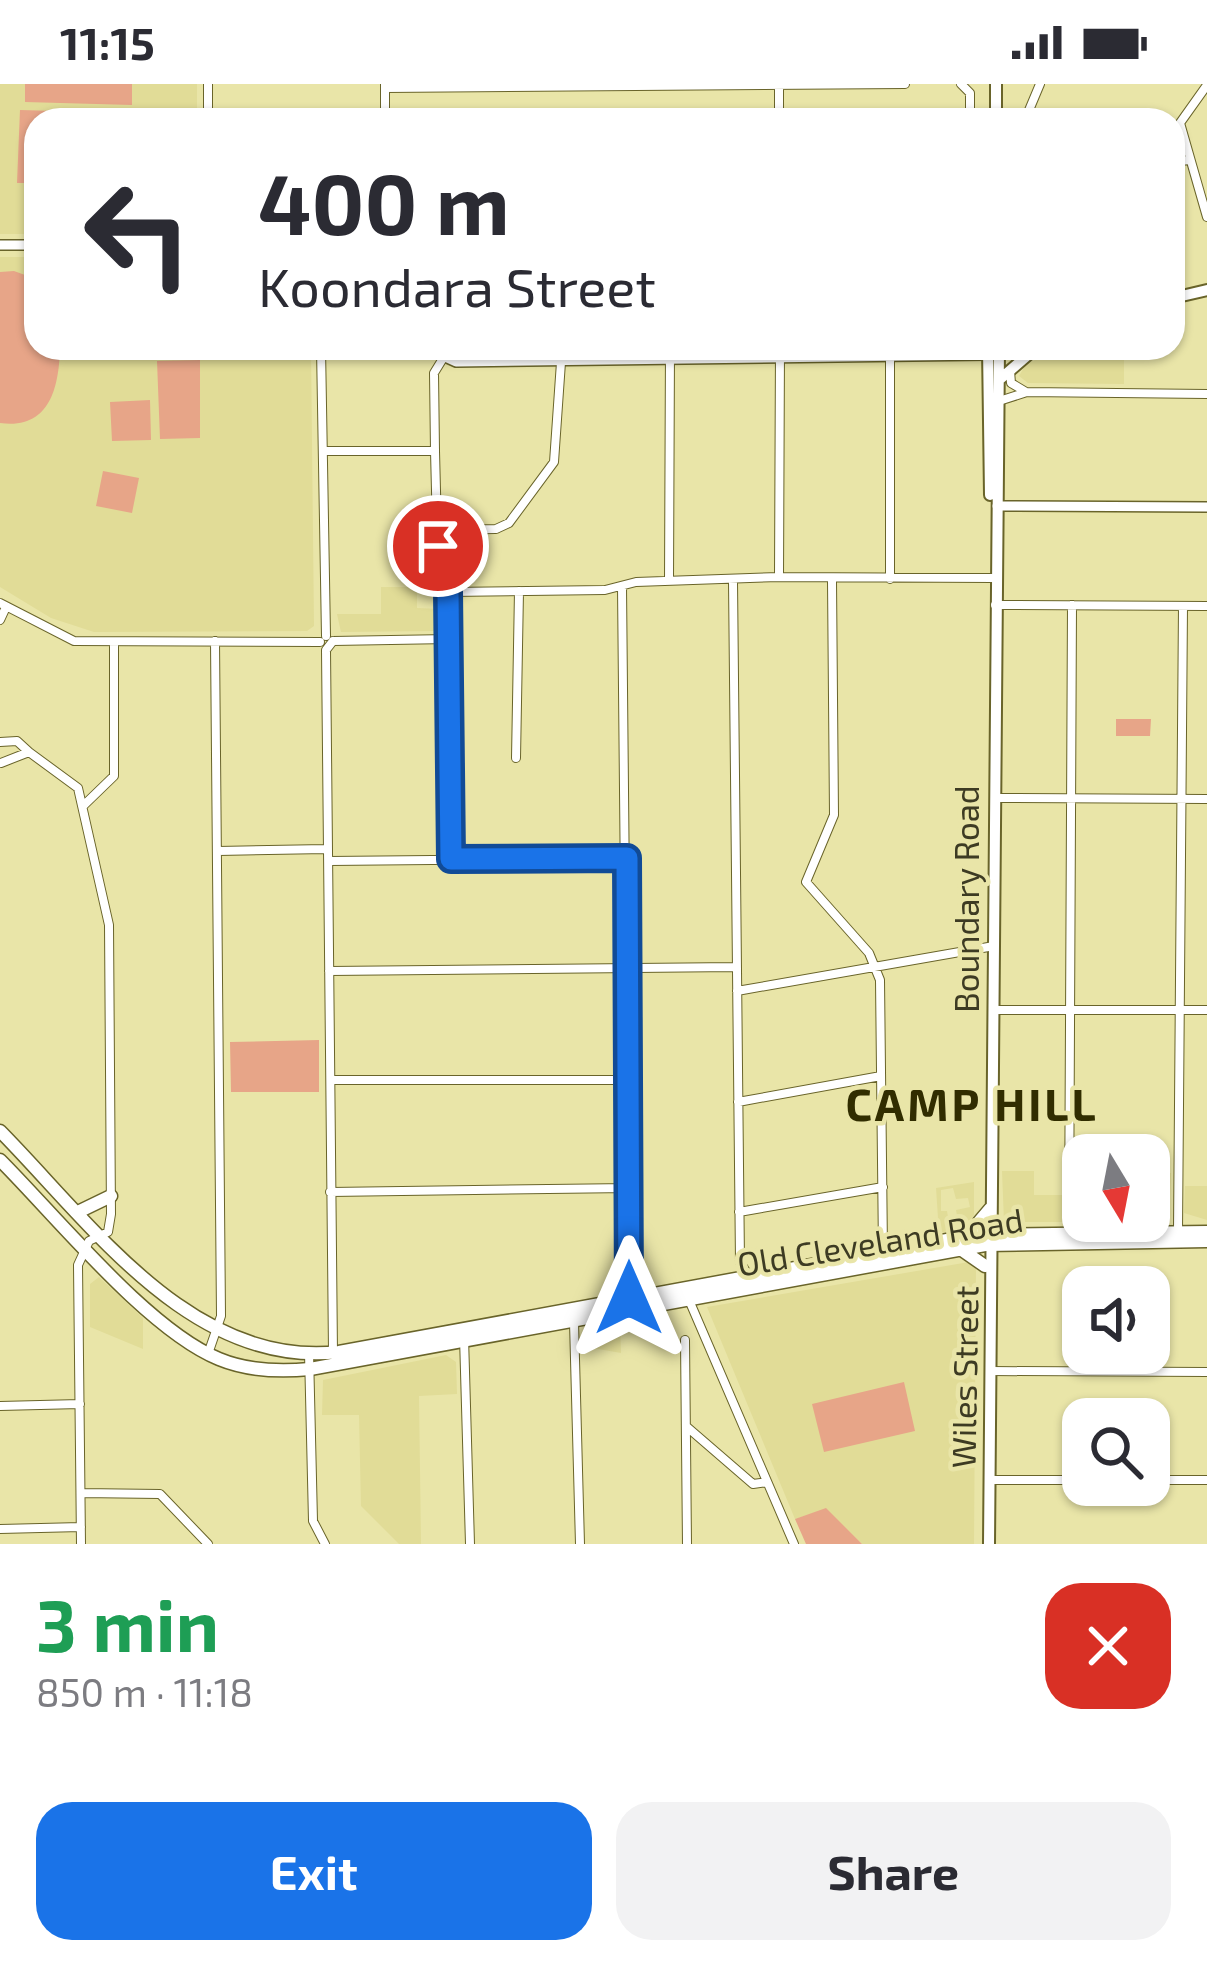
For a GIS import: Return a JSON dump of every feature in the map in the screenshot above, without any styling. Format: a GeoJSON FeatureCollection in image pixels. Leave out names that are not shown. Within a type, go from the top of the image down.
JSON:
{"type":"FeatureCollection","features":[{"type":"Feature","properties":{"kind":"highway","name":"Old Cleveland Road"},"geometry":{"type":"LineString","coordinates":[[0,1131],[170,1300],[219,1329],[257,1344],[333,1359]]}},
{"type":"Feature","properties":{"kind":"highway","name":"Old Cleveland Road"},"geometry":{"type":"LineString","coordinates":[[0,1160],[181,1339],[208,1354],[257,1369],[310,1369],[333,1359],[629,1298],[761,1286],[963,1243]]}},
{"type":"Feature","properties":{"kind":"highway"},"geometry":{"type":"LineString","coordinates":[[80,1211],[111,1196]]}},
{"type":"Feature","properties":{"kind":"highway"},"geometry":{"type":"LineString","coordinates":[[985,1265],[963,1243],[990,1209]]}},
{"type":"Feature","properties":{"kind":"highway","name":"Old Cleveland Road"},"geometry":{"type":"LineString","coordinates":[[1170,1230],[1207,1236]]}},
{"type":"Feature","properties":{"kind":"highway","name":"Old Cleveland Road"},"geometry":{"type":"LineString","coordinates":[[464,1335],[574,1320],[748,1276],[883,1251],[1062,1234]]}},
{"type":"Feature","properties":{"kind":"highway","name":"Old Cleveland Road"},"geometry":{"type":"LineString","coordinates":[[989,1241],[1207,1236]]}},
{"type":"Feature","properties":{"kind":"main road","name":"Boundary Road"},"geometry":{"type":"LineString","coordinates":[[989,1241],[994,360]]}},
{"type":"Feature","properties":{"kind":"main road","name":"Boundary Road"},"geometry":{"type":"LineString","coordinates":[[994,572],[999,401],[1004,376],[998,360]]}},
{"type":"Feature","properties":{"kind":"main road"},"geometry":{"type":"LineString","coordinates":[[1004,376],[1022,360]]}},
{"type":"Feature","properties":{"kind":"main road","name":"Wiles Street"},"geometry":{"type":"LineString","coordinates":[[986,1544],[985,1265],[989,1241]]}},
{"type":"Feature","properties":{"kind":"main road","name":"Wiles Street"},"geometry":{"type":"LineString","coordinates":[[986,1544],[989,1241]]}},
{"type":"Feature","properties":{"kind":"street"},"geometry":{"type":"LineString","coordinates":[[385,86],[904,84]]}},
{"type":"Feature","properties":{"kind":"street"},"geometry":{"type":"LineString","coordinates":[[1185,112],[1207,85]]}},
{"type":"Feature","properties":{"kind":"street"},"geometry":{"type":"LineString","coordinates":[[1185,149],[1207,217]]}},
{"type":"Feature","properties":{"kind":"street"},"geometry":{"type":"LineString","coordinates":[[1185,160],[1189,160]]}},
{"type":"Feature","properties":{"kind":"street"},"geometry":{"type":"LineString","coordinates":[[322,360],[327,452],[326,849],[333,1080],[333,1359]]}},
{"type":"Feature","properties":{"kind":"street"},"geometry":{"type":"LineString","coordinates":[[451,859],[448,592],[436,530],[434,373],[442,360],[686,360]]}},
{"type":"Feature","properties":{"kind":"street"},"geometry":{"type":"LineString","coordinates":[[779,577],[780,360]]}},
{"type":"Feature","properties":{"kind":"street"},"geometry":{"type":"LineString","coordinates":[[890,360],[890,580]]}},
{"type":"Feature","properties":{"kind":"street"},"geometry":{"type":"LineString","coordinates":[[669,581],[670,361]]}},
{"type":"Feature","properties":{"kind":"street"},"geometry":{"type":"LineString","coordinates":[[436,530],[496,529],[509,523],[554,462],[560,362]]}},
{"type":"Feature","properties":{"kind":"street"},"geometry":{"type":"LineString","coordinates":[[1004,376],[1027,392],[1207,394]]}},
{"type":"Feature","properties":{"kind":"street"},"geometry":{"type":"LineString","coordinates":[[999,401],[1027,392]]}},
{"type":"Feature","properties":{"kind":"street"},"geometry":{"type":"LineString","coordinates":[[327,452],[435,451]]}},
{"type":"Feature","properties":{"kind":"street"},"geometry":{"type":"LineString","coordinates":[[997,506],[1207,506]]}},
{"type":"Feature","properties":{"kind":"street"},"geometry":{"type":"LineString","coordinates":[[448,592],[779,577],[890,580],[994,572]]}},
{"type":"Feature","properties":{"kind":"street"},"geometry":{"type":"LineString","coordinates":[[733,581],[740,1264],[761,1286]]}},
{"type":"Feature","properties":{"kind":"street"},"geometry":{"type":"LineString","coordinates":[[832,581],[834,815],[806,882],[875,967],[880,980],[883,1251]]}},
{"type":"Feature","properties":{"kind":"street"},"geometry":{"type":"LineString","coordinates":[[622,587],[629,1298]]}},
{"type":"Feature","properties":{"kind":"street"},"geometry":{"type":"LineString","coordinates":[[516,758],[519,591]]}},
{"type":"Feature","properties":{"kind":"street"},"geometry":{"type":"LineString","coordinates":[[0,620],[3,605],[62,638],[114,643],[449,639]]}},
{"type":"Feature","properties":{"kind":"street"},"geometry":{"type":"LineString","coordinates":[[994,605],[1207,606]]}},
{"type":"Feature","properties":{"kind":"street"},"geometry":{"type":"LineString","coordinates":[[1069,1134],[1072,605]]}},
{"type":"Feature","properties":{"kind":"street"},"geometry":{"type":"LineString","coordinates":[[1178,1230],[1183,605]]}},
{"type":"Feature","properties":{"kind":"street"},"geometry":{"type":"LineString","coordinates":[[208,1354],[219,1329],[215,641]]}},
{"type":"Feature","properties":{"kind":"street"},"geometry":{"type":"LineString","coordinates":[[84,805],[114,776],[114,643]]}},
{"type":"Feature","properties":{"kind":"street"},"geometry":{"type":"LineString","coordinates":[[0,742],[16,741],[72,782],[84,805],[109,925],[110,1225],[86,1246],[78,1265],[81,1544]]}},
{"type":"Feature","properties":{"kind":"street"},"geometry":{"type":"LineString","coordinates":[[0,763],[28,752]]}},
{"type":"Feature","properties":{"kind":"street"},"geometry":{"type":"LineString","coordinates":[[993,798],[1207,799]]}},
{"type":"Feature","properties":{"kind":"street"},"geometry":{"type":"LineString","coordinates":[[218,851],[326,849]]}},
{"type":"Feature","properties":{"kind":"street"},"geometry":{"type":"LineString","coordinates":[[329,861],[627,858]]}},
{"type":"Feature","properties":{"kind":"street"},"geometry":{"type":"LineString","coordinates":[[737,991],[994,946]]}},
{"type":"Feature","properties":{"kind":"street"},"geometry":{"type":"LineString","coordinates":[[329,971],[736,967]]}},
{"type":"Feature","properties":{"kind":"street"},"geometry":{"type":"LineString","coordinates":[[992,1010],[1207,1010]]}},
{"type":"Feature","properties":{"kind":"street"},"geometry":{"type":"LineString","coordinates":[[738,1102],[881,1076]]}},
{"type":"Feature","properties":{"kind":"street"},"geometry":{"type":"LineString","coordinates":[[333,1080],[627,1080]]}},
{"type":"Feature","properties":{"kind":"street"},"geometry":{"type":"LineString","coordinates":[[739,1212],[883,1187]]}},
{"type":"Feature","properties":{"kind":"street"},"geometry":{"type":"LineString","coordinates":[[330,1192],[628,1188]]}},
{"type":"Feature","properties":{"kind":"street"},"geometry":{"type":"LineString","coordinates":[[686,1294],[794,1544]]}},
{"type":"Feature","properties":{"kind":"street"},"geometry":{"type":"LineString","coordinates":[[574,1320],[580,1544]]}},
{"type":"Feature","properties":{"kind":"street"},"geometry":{"type":"LineString","coordinates":[[464,1335],[470,1544]]}},
{"type":"Feature","properties":{"kind":"street"},"geometry":{"type":"LineString","coordinates":[[685,1340],[688,1544]]}},
{"type":"Feature","properties":{"kind":"street"},"geometry":{"type":"LineString","coordinates":[[309,1353],[313,1528],[325,1544]]}},
{"type":"Feature","properties":{"kind":"street"},"geometry":{"type":"LineString","coordinates":[[990,1371],[1207,1372]]}},
{"type":"Feature","properties":{"kind":"street"},"geometry":{"type":"LineString","coordinates":[[0,1406],[80,1404]]}},
{"type":"Feature","properties":{"kind":"street"},"geometry":{"type":"LineString","coordinates":[[686,1426],[750,1482],[767,1482]]}},
{"type":"Feature","properties":{"kind":"street"},"geometry":{"type":"LineString","coordinates":[[990,1480],[1062,1480]]}},
{"type":"Feature","properties":{"kind":"street"},"geometry":{"type":"LineString","coordinates":[[1170,1480],[1207,1480]]}},
{"type":"Feature","properties":{"kind":"street"},"geometry":{"type":"LineString","coordinates":[[81,1493],[160,1494],[208,1544]]}},
{"type":"Feature","properties":{"kind":"street"},"geometry":{"type":"LineString","coordinates":[[0,1528],[81,1527]]}},
{"type":"Feature","properties":{"kind":"shaded area"},"geometry":{"type":"Polygon","coordinates":[[[0,84],[197,84],[197,108],[24,108],[24,234],[0,234],[0,84]]]}},
{"type":"Feature","properties":{"kind":"shaded area"},"geometry":{"type":"Polygon","coordinates":[[[25,84],[132,84],[132,105],[25,102],[25,84]]]}},
{"type":"Feature","properties":{"kind":"shaded area"},"geometry":{"type":"Polygon","coordinates":[[[20,110],[24,110],[24,183],[17,183],[20,110]]]}},
{"type":"Feature","properties":{"kind":"shaded area"},"geometry":{"type":"Polygon","coordinates":[[[0,257],[24,257],[24,360],[311,360],[314,626],[307,631],[94,632],[51,618],[0,587],[0,257]]]}},
{"type":"Feature","properties":{"kind":"shaded area"},"geometry":{"type":"Polygon","coordinates":[[[0,272],[24,275],[24,360],[59,360],[48,403],[41,413],[17,423],[0,423],[0,272]]]}},
{"type":"Feature","properties":{"kind":"shaded area"},"geometry":{"type":"Polygon","coordinates":[[[200,360],[200,438],[160,439],[157,361],[200,360]]]}},
{"type":"Feature","properties":{"kind":"shaded area"},"geometry":{"type":"Polygon","coordinates":[[[1035,360],[1124,360],[1124,384],[1028,383],[1019,376],[1035,360]]]}},
{"type":"Feature","properties":{"kind":"shaded area"},"geometry":{"type":"Polygon","coordinates":[[[150,400],[151,440],[112,441],[110,402],[150,400]]]}},
{"type":"Feature","properties":{"kind":"shaded area"},"geometry":{"type":"Polygon","coordinates":[[[103,471],[139,478],[132,513],[96,506],[103,471]]]}},
{"type":"Feature","properties":{"kind":"shaded area"},"geometry":{"type":"Polygon","coordinates":[[[381,587],[417,587],[417,608],[439,609],[439,627],[435,631],[341,632],[337,614],[381,614],[381,587]]]}},
{"type":"Feature","properties":{"kind":"shaded area"},"geometry":{"type":"Polygon","coordinates":[[[1116,719],[1151,719],[1150,736],[1116,736],[1116,719]]]}},
{"type":"Feature","properties":{"kind":"shaded area"},"geometry":{"type":"Polygon","coordinates":[[[319,1040],[319,1092],[231,1092],[230,1042],[319,1040]]]}},
{"type":"Feature","properties":{"kind":"shaded area"},"geometry":{"type":"Polygon","coordinates":[[[1002,1171],[1034,1171],[1034,1195],[1062,1195],[1062,1222],[1004,1222],[1002,1171]]]}},
{"type":"Feature","properties":{"kind":"shaded area"},"geometry":{"type":"Polygon","coordinates":[[[974,1182],[974,1215],[963,1228],[939,1233],[936,1188],[974,1182]],[[953,1188],[941,1190],[941,1211],[947,1211],[949,1223],[958,1221],[956,1210],[970,1207],[968,1198],[956,1199],[953,1188]]]}},
{"type":"Feature","properties":{"kind":"shaded area"},"geometry":{"type":"Polygon","coordinates":[[[1185,1186],[1207,1186],[1207,1220],[1184,1213],[1185,1186]]]}},
{"type":"Feature","properties":{"kind":"shaded area"},"geometry":{"type":"Polygon","coordinates":[[[969,1262],[976,1266],[974,1544],[862,1544],[826,1509],[795,1519],[707,1307],[969,1262]]]}},
{"type":"Feature","properties":{"kind":"shaded area"},"geometry":{"type":"Polygon","coordinates":[[[99,1277],[143,1318],[143,1349],[90,1327],[90,1284],[99,1277]]]}},
{"type":"Feature","properties":{"kind":"shaded area"},"geometry":{"type":"Polygon","coordinates":[[[620,1322],[621,1353],[587,1347],[585,1329],[620,1322]]]}},
{"type":"Feature","properties":{"kind":"shaded area"},"geometry":{"type":"Polygon","coordinates":[[[446,1355],[456,1362],[457,1394],[419,1396],[421,1544],[399,1544],[361,1506],[359,1415],[322,1415],[323,1380],[446,1355]]]}},
{"type":"Feature","properties":{"kind":"shaded area"},"geometry":{"type":"Polygon","coordinates":[[[904,1382],[915,1431],[824,1452],[812,1404],[904,1382]]]}},
{"type":"Feature","properties":{"kind":"shaded area"},"geometry":{"type":"Polygon","coordinates":[[[826,1508],[862,1544],[806,1544],[795,1519],[826,1508]]]}},
{"type":"Feature","properties":{"kind":"district","name":"CAMP HILL"},"geometry":{"type":"Point","coordinates":[972,1103]}},
{"type":"Feature","properties":{"kind":"route"},"geometry":{"type":"LineString","coordinates":[[438,546],[448,592],[451,859],[627,858],[629,1298]]}}]}
